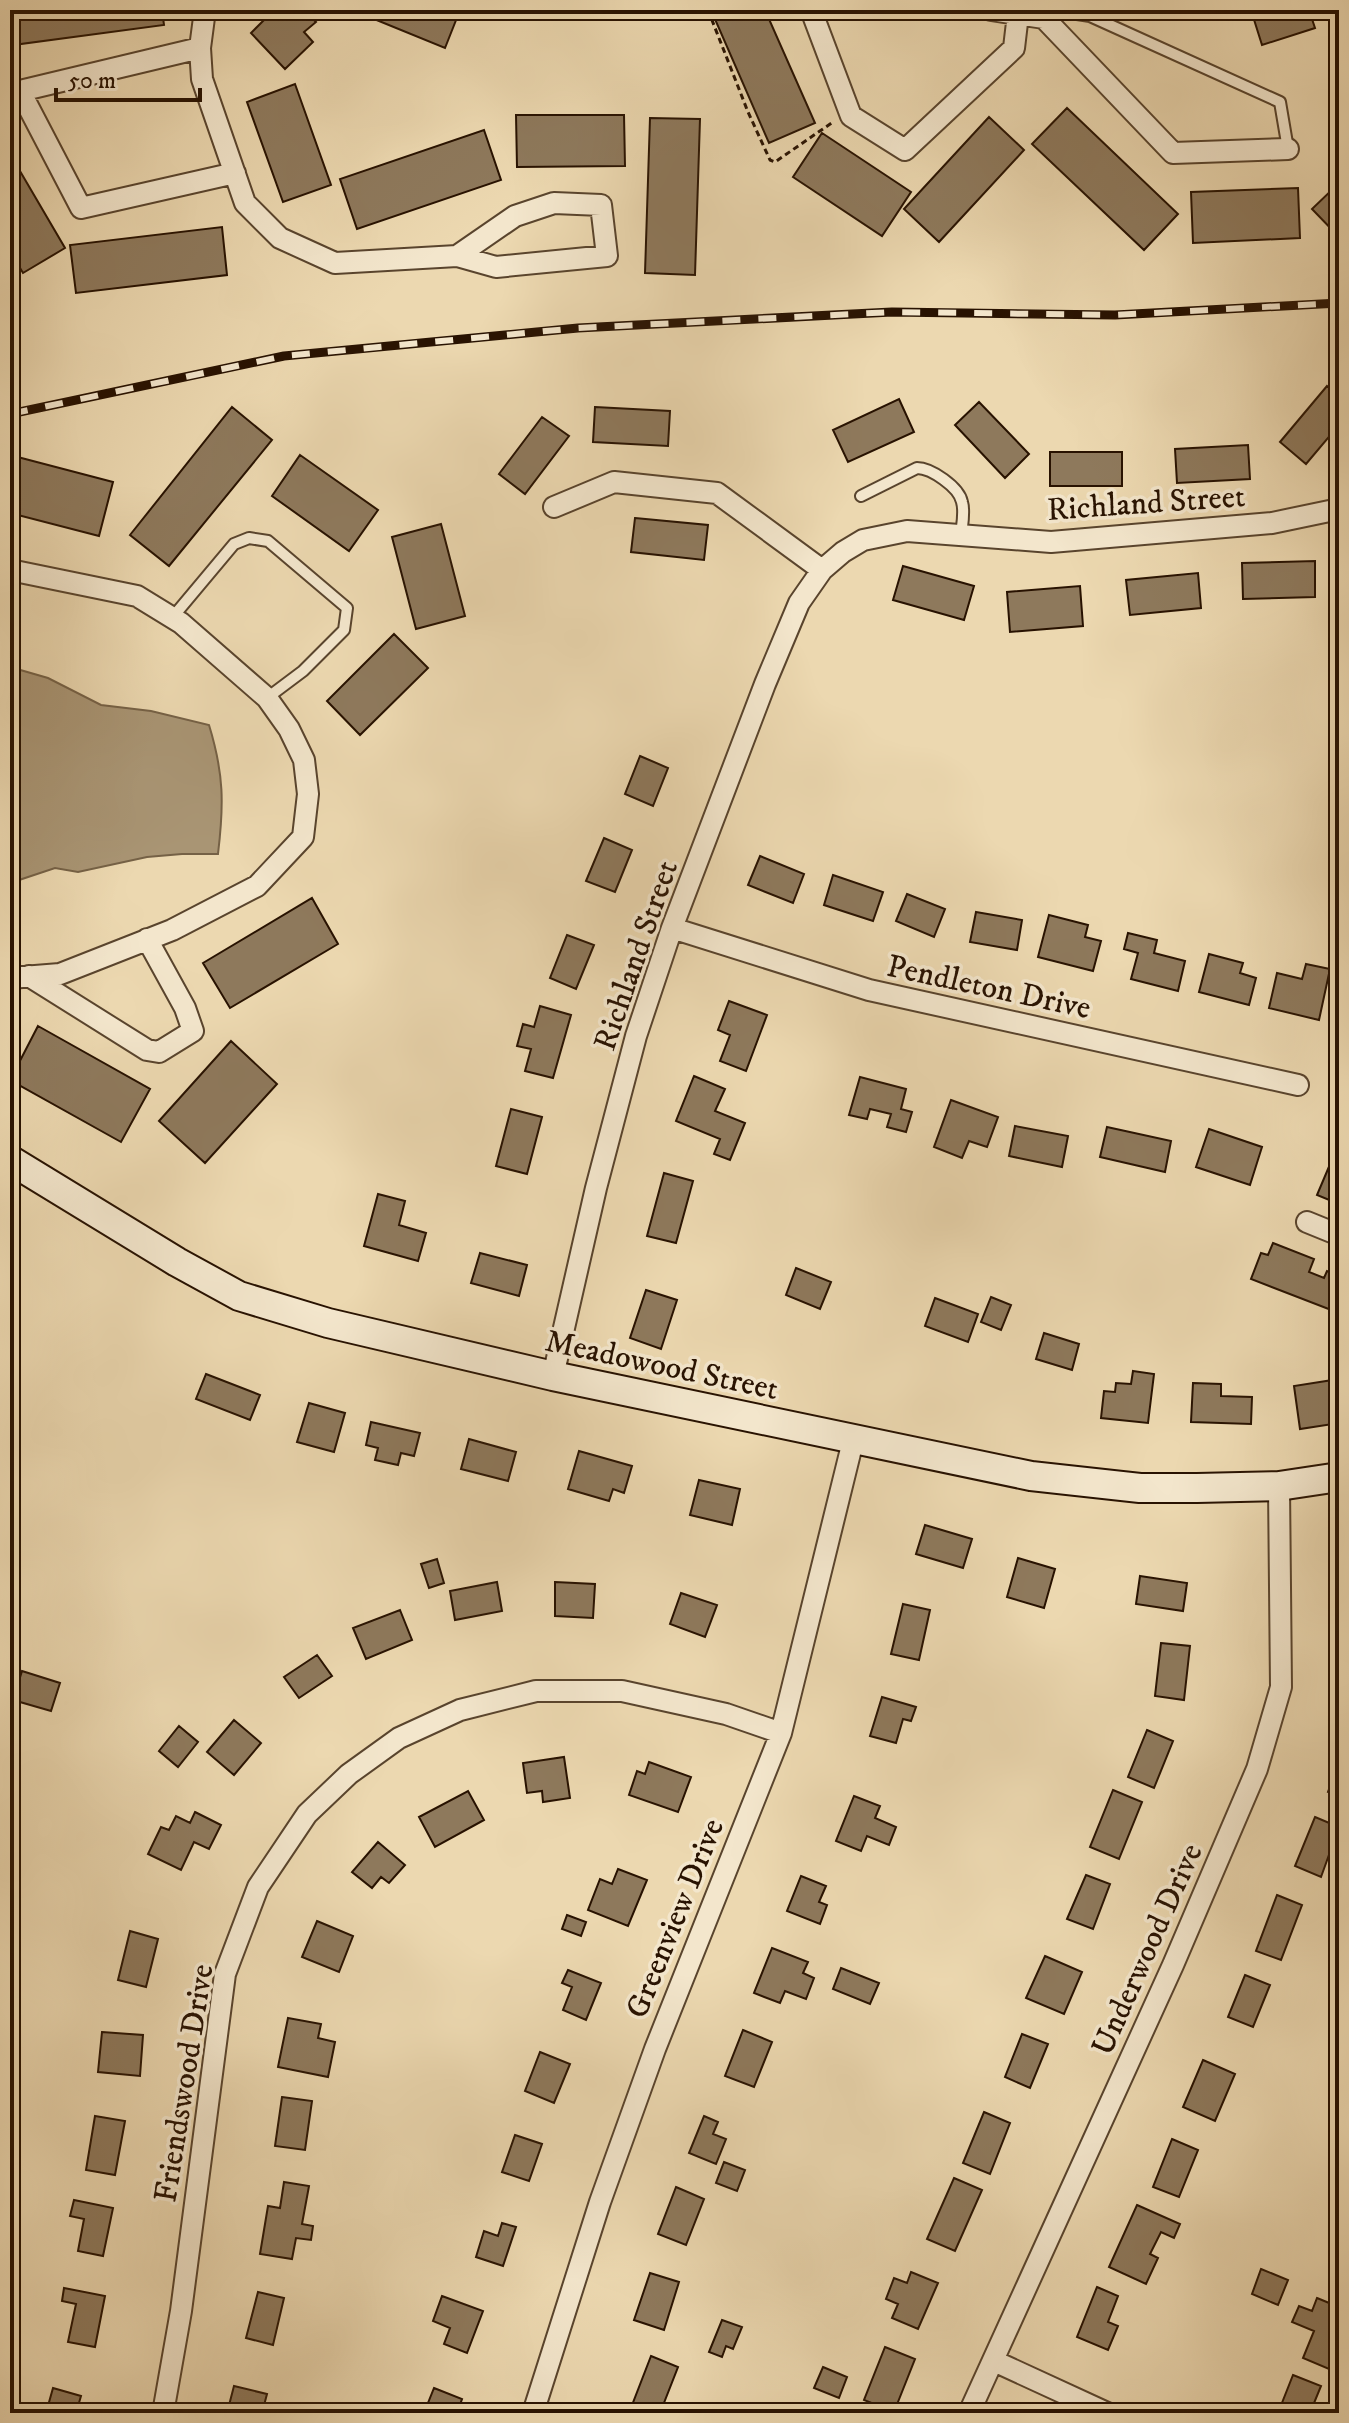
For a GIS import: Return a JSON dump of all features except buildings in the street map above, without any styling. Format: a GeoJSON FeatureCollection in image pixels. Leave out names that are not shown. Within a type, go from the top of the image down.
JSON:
{"type":"FeatureCollection","features":[{"type":"Feature","properties":{"kind":"street"},"geometry":{"type":"LineString","coordinates":[[205,10],[200,48],[202,79],[245,203],[280,238],[335,263],[457,256],[496,267],[607,256],[601,205],[554,203],[515,216],[457,256]]}},
{"type":"Feature","properties":{"kind":"street"},"geometry":{"type":"LineString","coordinates":[[811,10],[851,116],[905,150],[1014,48],[1018,14]]}},
{"type":"Feature","properties":{"kind":"street"},"geometry":{"type":"LineString","coordinates":[[991,10],[1044,18],[1173,153],[1288,149]]}},
{"type":"Feature","properties":{"kind":"street"},"geometry":{"type":"LineString","coordinates":[[200,48],[20,91],[81,208],[235,173]]}},
{"type":"Feature","properties":{"kind":"street"},"geometry":{"type":"LineString","coordinates":[[554,507],[614,482],[717,493],[822,570]]}},
{"type":"Feature","properties":{"kind":"street","name":"Richland Street"},"geometry":{"type":"LineString","coordinates":[[553,1376],[596,1188],[636,1036],[672,928],[793,617],[822,570],[863,540],[907,531],[1051,542],[1272,523],[1339,509]]}},
{"type":"Feature","properties":{"kind":"street"},"geometry":{"type":"LineString","coordinates":[[10,570],[137,596],[172,618],[267,698],[289,729],[304,761],[308,794],[303,837],[257,886],[147,939],[60,974],[20,977]]}},
{"type":"Feature","properties":{"kind":"street","name":"Pendleton Drive"},"geometry":{"type":"LineString","coordinates":[[672,928],[869,990],[1298,1085]]}},
{"type":"Feature","properties":{"kind":"street"},"geometry":{"type":"LineString","coordinates":[[20,977],[147,1050],[159,1052],[193,1031],[185,1008],[147,939]]}},
{"type":"Feature","properties":{"kind":"street","name":"Meadowood Street"},"geometry":{"type":"LineString","coordinates":[[10,1160],[177,1262],[239,1296],[328,1323],[553,1376],[1031,1476],[1140,1488],[1279,1486],[1339,1477]]}},
{"type":"Feature","properties":{"kind":"street"},"geometry":{"type":"LineString","coordinates":[[1307,1222],[1339,1235]]}},
{"type":"Feature","properties":{"kind":"street","name":"Greenview Drive"},"geometry":{"type":"LineString","coordinates":[[533,2413],[600,2202],[655,2049],[781,1733],[853,1441]]}},
{"type":"Feature","properties":{"kind":"street","name":"Underwood Drive"},"geometry":{"type":"LineString","coordinates":[[969,2413],[1173,1965],[1257,1769],[1281,1687],[1279,1486]]}},
{"type":"Feature","properties":{"kind":"street","name":"Friendswood Drive"},"geometry":{"type":"LineString","coordinates":[[163,2413],[183,2295],[225,1974],[258,1887],[307,1814],[349,1774],[399,1738],[460,1710],[536,1691],[622,1691],[726,1714],[781,1733]]}},
{"type":"Feature","properties":{"kind":"street"},"geometry":{"type":"LineString","coordinates":[[994,2361],[1107,2413]]}},
{"type":"Feature","properties":{"kind":"lane"},"geometry":{"type":"LineString","coordinates":[[1044,18],[1064,12],[1090,16],[1280,102],[1288,149]]}},
{"type":"Feature","properties":{"kind":"lane"},"geometry":{"type":"LineString","coordinates":[[861,496],[917,468],[926,468],[936,473],[960,496],[963,505],[961,535]]}},
{"type":"Feature","properties":{"kind":"lane"},"geometry":{"type":"LineString","coordinates":[[172,618],[234,544],[249,538],[268,541],[347,608],[344,630],[303,671],[267,698]]}},
{"type":"Feature","properties":{"kind":"path"},"geometry":{"type":"LineString","coordinates":[[708,10],[770,160],[775,162],[849,111]]}},
{"type":"Feature","properties":{"kind":"shaded area"},"geometry":{"type":"Polygon","coordinates":[[[10,667],[48,678],[101,705],[151,711],[209,725],[218,759],[221,789],[218,854],[147,857],[78,872],[55,868],[10,883],[10,667]]]}},
{"type":"Feature","properties":{"kind":"railway"},"geometry":{"type":"LineString","coordinates":[[10,414],[284,356],[578,328],[892,312],[1115,315],[1339,303]]}}]}
